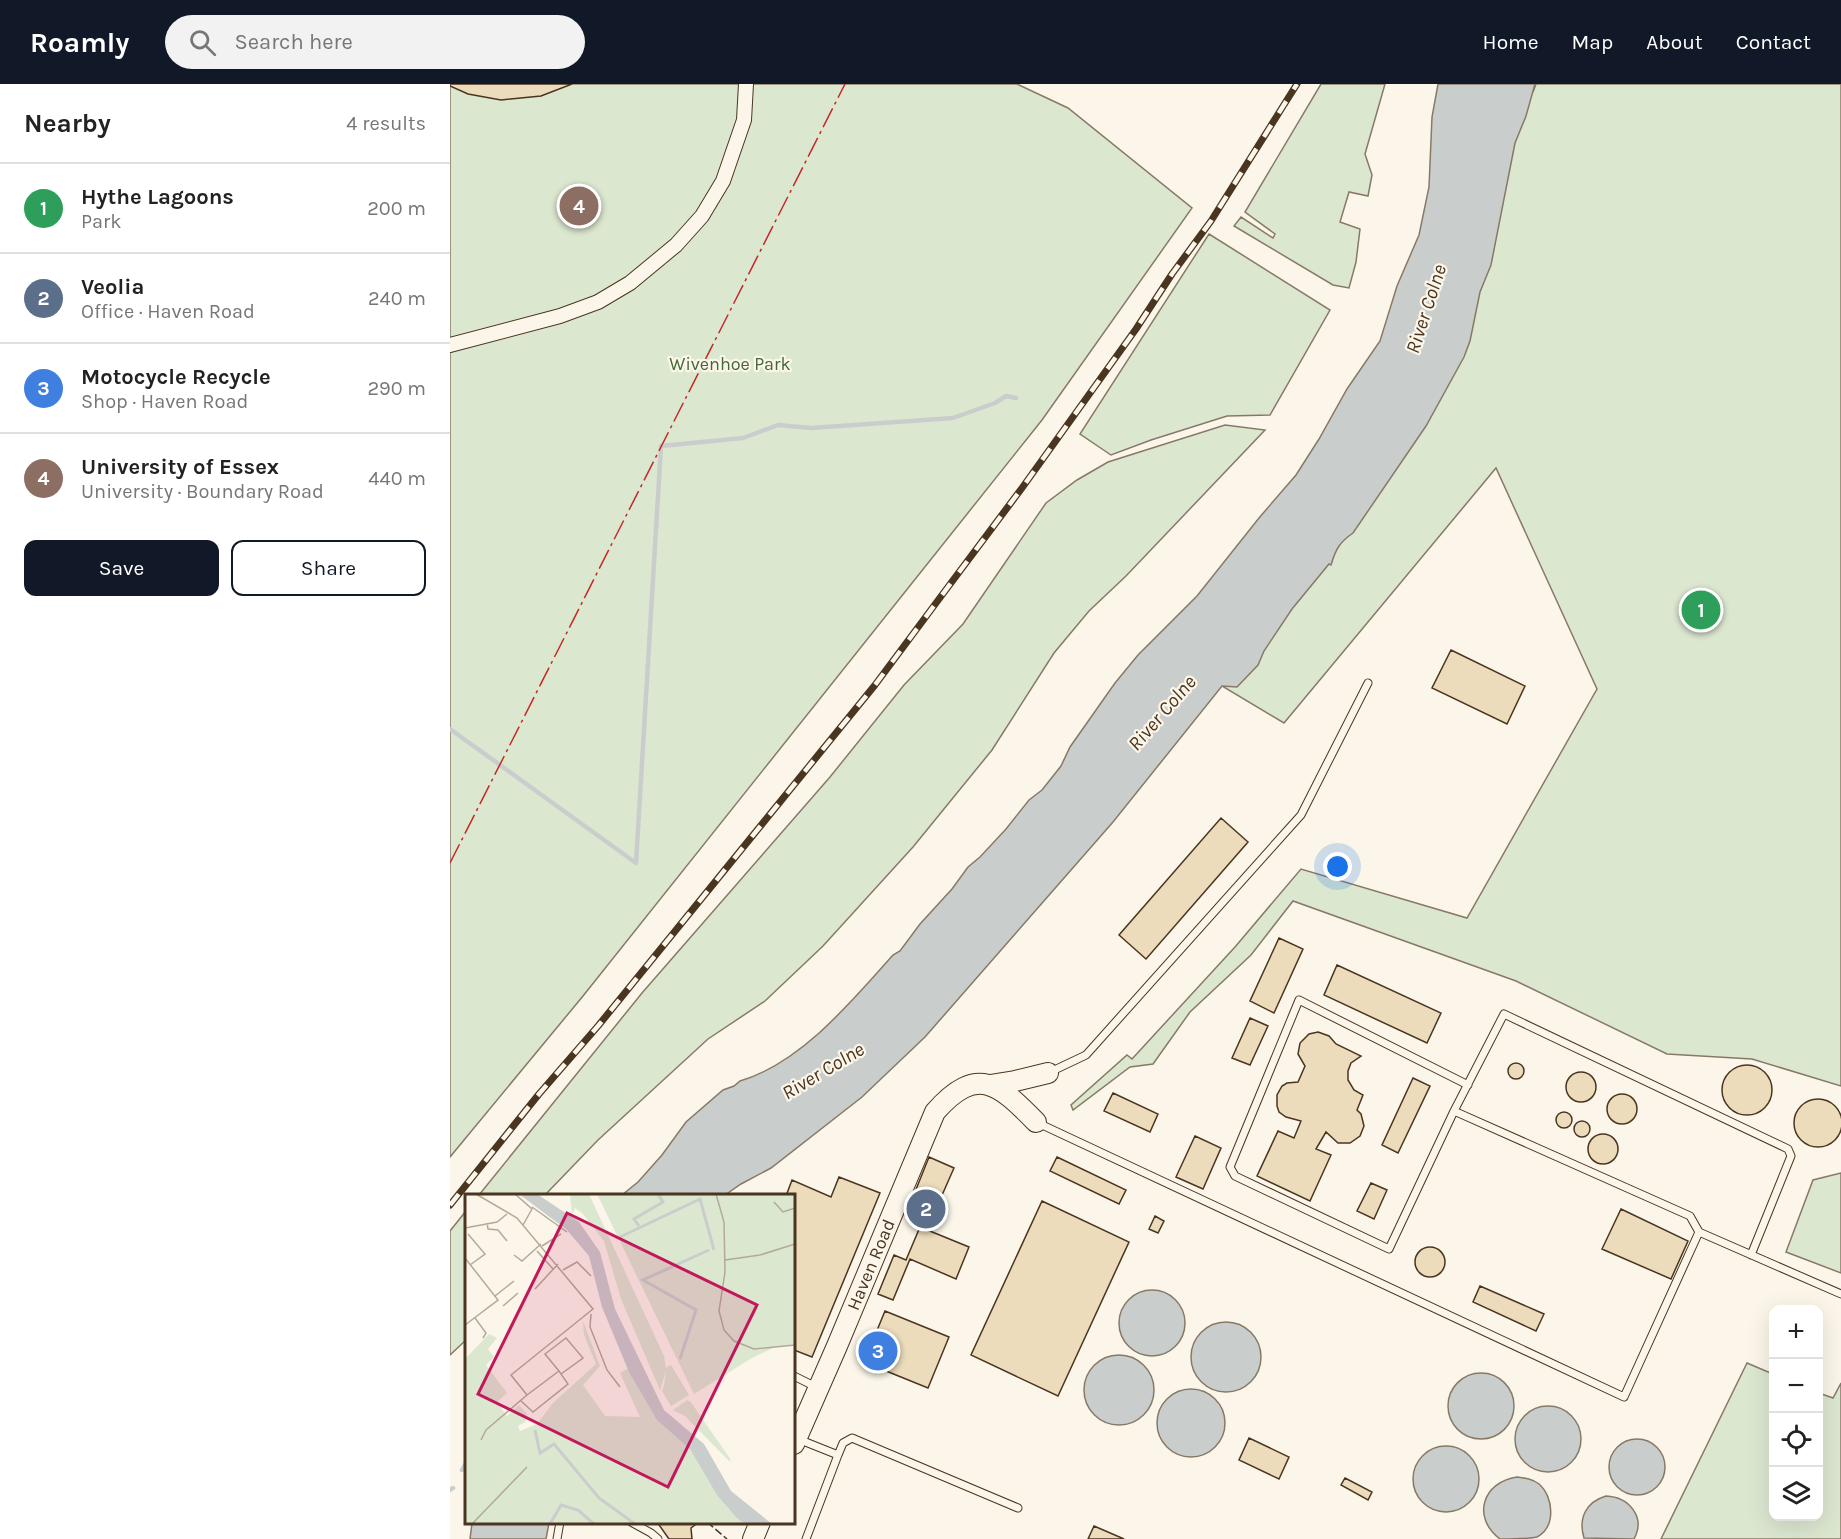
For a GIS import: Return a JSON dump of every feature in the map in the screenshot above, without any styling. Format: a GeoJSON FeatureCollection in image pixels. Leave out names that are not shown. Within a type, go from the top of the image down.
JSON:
{"type":"FeatureCollection","features":[{"type":"Feature","properties":{"kind":"street"},"geometry":{"type":"LineString","coordinates":[[450,345],[560,316],[598,302],[630,283],[675,245],[702,216],[723,181],[744,120],[746,84]]}},
{"type":"Feature","properties":{"kind":"street","name":"Haven Road"},"geometry":{"type":"LineString","coordinates":[[795,1441],[935,1112],[946,1098],[967,1087],[982,1083],[1015,1081],[1048,1072]]}},
{"type":"Feature","properties":{"kind":"street"},"geometry":{"type":"LineString","coordinates":[[990,1084],[1006,1093],[1036,1122]]}},
{"type":"Feature","properties":{"kind":"street"},"geometry":{"type":"LineString","coordinates":[[753,1539],[759,1524]]}},
{"type":"Feature","properties":{"kind":"lane"},"geometry":{"type":"LineString","coordinates":[[1048,1072],[1086,1055],[1301,815],[1368,682]]}},
{"type":"Feature","properties":{"kind":"lane"},"geometry":{"type":"LineString","coordinates":[[1468,1085],[1299,1000],[1230,1167],[1235,1176],[1389,1249],[1454,1111],[1468,1085],[1504,1014],[1788,1149],[1791,1156],[1751,1255]]}},
{"type":"Feature","properties":{"kind":"lane"},"geometry":{"type":"LineString","coordinates":[[1454,1111],[1690,1216],[1700,1232],[1841,1294]]}},
{"type":"Feature","properties":{"kind":"lane"},"geometry":{"type":"LineString","coordinates":[[1036,1122],[1624,1397],[1700,1232]]}},
{"type":"Feature","properties":{"kind":"lane"},"geometry":{"type":"LineString","coordinates":[[795,1376],[818,1388]]}},
{"type":"Feature","properties":{"kind":"lane"},"geometry":{"type":"LineString","coordinates":[[806,1539],[843,1443],[852,1438],[1018,1508]]}},
{"type":"Feature","properties":{"kind":"lane"},"geometry":{"type":"LineString","coordinates":[[795,1441],[838,1455]]}},
{"type":"Feature","properties":{"kind":"lane"},"geometry":{"type":"LineString","coordinates":[[557,1539],[560,1524]]}},
{"type":"Feature","properties":{"kind":"lane"},"geometry":{"type":"LineString","coordinates":[[635,1524],[658,1539]]}},
{"type":"Feature","properties":{"kind":"green space","name":"Wivenhoe Park"},"geometry":{"type":"Polygon","coordinates":[[[450,84],[1017,84],[1068,108],[1192,208],[1042,420],[583,996],[450,1157],[450,84]]]}},
{"type":"Feature","properties":{"kind":"green space"},"geometry":{"type":"Polygon","coordinates":[[[1321,84],[1385,84],[1365,154],[1372,175],[1368,196],[1349,192],[1340,222],[1360,229],[1356,262],[1349,288],[1333,285],[1234,226],[1241,217],[1273,238],[1275,234],[1245,212],[1321,84]]]}},
{"type":"Feature","properties":{"kind":"green space"},"geometry":{"type":"Polygon","coordinates":[[[1505,84],[1535,84],[1533,92],[1536,84],[1841,84],[1841,1086],[1752,1059],[1667,1054],[1516,981],[1293,901],[1251,955],[1190,1012],[1153,1064],[1130,1067],[1073,1110],[1071,1105],[1127,1055],[1132,1059],[1235,947],[1301,869],[1467,918],[1597,689],[1496,468],[1284,723],[1222,686],[1505,84]]]}},
{"type":"Feature","properties":{"kind":"green space"},"geometry":{"type":"Polygon","coordinates":[[[1209,234],[1330,310],[1270,415],[1227,416],[1111,455],[1080,434],[1209,234]]]}},
{"type":"Feature","properties":{"kind":"green space"},"geometry":{"type":"Polygon","coordinates":[[[1225,425],[1265,430],[1126,576],[1089,611],[1054,653],[992,750],[913,847],[823,946],[765,1001],[708,1039],[598,1140],[546,1194],[480,1194],[642,993],[830,777],[904,685],[963,624],[1046,503],[1077,480],[1108,462],[1225,425]]]}},
{"type":"Feature","properties":{"kind":"green space"},"geometry":{"type":"Polygon","coordinates":[[[1841,1173],[1841,1273],[1786,1252],[1813,1180],[1841,1173]]]}},
{"type":"Feature","properties":{"kind":"green space"},"geometry":{"type":"Polygon","coordinates":[[[465,1212],[465,1341],[450,1355],[450,1231],[465,1212]]]}},
{"type":"Feature","properties":{"kind":"green space"},"geometry":{"type":"Polygon","coordinates":[[[1747,1363],[1769,1372],[1769,1521],[1823,1521],[1823,1394],[1833,1398],[1841,1383],[1841,1539],[1661,1539],[1747,1363]]]}},
{"type":"Feature","properties":{"kind":"water","name":"River Colne"},"geometry":{"type":"Polygon","coordinates":[[[1438,84],[1535,84],[1515,143],[1491,265],[1480,292],[1470,341],[1464,357],[1426,426],[1353,533],[1339,546],[1331,565],[1329,564],[1292,609],[1264,651],[1258,665],[1237,687],[1222,686],[1113,822],[925,1037],[862,1097],[771,1168],[726,1194],[623,1194],[638,1182],[662,1155],[686,1122],[723,1090],[784,1060],[804,1045],[843,1010],[893,955],[900,951],[968,867],[1006,829],[1029,800],[1042,790],[1061,766],[1070,747],[1115,683],[1138,655],[1197,596],[1296,475],[1347,389],[1380,341],[1397,286],[1419,235],[1429,187],[1432,117],[1438,84]]]}},
{"type":"Feature","properties":{"kind":"water"},"geometry":{"type":"Polygon","coordinates":[[[1145,1290],[1159,1290],[1171,1295],[1180,1304],[1185,1323],[1183,1336],[1176,1347],[1159,1356],[1145,1356],[1133,1351],[1124,1342],[1119,1330],[1119,1316],[1124,1304],[1133,1295],[1145,1290]]]}},
{"type":"Feature","properties":{"kind":"water"},"geometry":{"type":"Polygon","coordinates":[[[1226,1322],[1245,1328],[1255,1338],[1261,1357],[1255,1376],[1245,1386],[1226,1392],[1207,1386],[1197,1376],[1191,1357],[1197,1338],[1207,1328],[1226,1322]]]}},
{"type":"Feature","properties":{"kind":"water"},"geometry":{"type":"Polygon","coordinates":[[[1119,1355],[1138,1361],[1148,1371],[1154,1390],[1148,1409],[1138,1419],[1119,1425],[1100,1419],[1090,1409],[1084,1390],[1090,1371],[1100,1361],[1119,1355]]]}},
{"type":"Feature","properties":{"kind":"water"},"geometry":{"type":"Polygon","coordinates":[[[1474,1373],[1488,1373],[1500,1378],[1509,1387],[1514,1406],[1512,1419],[1505,1430],[1488,1439],[1474,1439],[1462,1434],[1453,1425],[1448,1413],[1448,1399],[1453,1387],[1462,1378],[1474,1373]]]}},
{"type":"Feature","properties":{"kind":"water"},"geometry":{"type":"Polygon","coordinates":[[[1191,1389],[1204,1391],[1215,1399],[1223,1410],[1225,1423],[1223,1436],[1215,1447],[1204,1455],[1191,1457],[1178,1455],[1167,1447],[1159,1436],[1157,1423],[1159,1410],[1167,1399],[1178,1391],[1191,1389]]]}},
{"type":"Feature","properties":{"kind":"water"},"geometry":{"type":"Polygon","coordinates":[[[1541,1406],[1555,1406],[1567,1411],[1576,1420],[1581,1439],[1579,1452],[1572,1463],[1555,1472],[1541,1472],[1529,1467],[1520,1458],[1515,1446],[1515,1432],[1520,1420],[1529,1411],[1541,1406]]]}},
{"type":"Feature","properties":{"kind":"water"},"geometry":{"type":"Polygon","coordinates":[[[1631,1439],[1643,1439],[1653,1443],[1661,1451],[1665,1467],[1661,1483],[1653,1491],[1643,1495],[1631,1495],[1621,1491],[1613,1483],[1609,1473],[1609,1461],[1613,1451],[1621,1443],[1631,1439]]]}},
{"type":"Feature","properties":{"kind":"water"},"geometry":{"type":"Polygon","coordinates":[[[1439,1446],[1453,1446],[1465,1451],[1474,1460],[1479,1479],[1477,1492],[1470,1503],[1453,1512],[1439,1512],[1427,1507],[1418,1498],[1413,1486],[1413,1472],[1418,1460],[1427,1451],[1439,1446]]]}},
{"type":"Feature","properties":{"kind":"water"},"geometry":{"type":"Polygon","coordinates":[[[1517,1477],[1534,1481],[1544,1490],[1550,1504],[1550,1519],[1543,1532],[1537,1537],[1500,1539],[1486,1521],[1485,1502],[1489,1493],[1496,1486],[1505,1480],[1517,1477]]]}},
{"type":"Feature","properties":{"kind":"water"},"geometry":{"type":"Polygon","coordinates":[[[1606,1496],[1622,1500],[1633,1510],[1638,1523],[1634,1539],[1584,1538],[1582,1524],[1585,1512],[1593,1502],[1606,1496]]]}},
{"type":"Feature","properties":{"kind":"water"},"geometry":{"type":"Polygon","coordinates":[[[472,1524],[549,1524],[546,1539],[470,1539],[472,1524]]]}},
{"type":"Feature","properties":{"kind":"building"},"geometry":{"type":"Polygon","coordinates":[[[450,84],[572,84],[541,96],[501,100],[468,94],[450,84]]]}},
{"type":"Feature","properties":{"kind":"building"},"geometry":{"type":"Polygon","coordinates":[[[1451,650],[1525,686],[1507,724],[1432,688],[1451,650]]]}},
{"type":"Feature","properties":{"kind":"building"},"geometry":{"type":"Polygon","coordinates":[[[1221,818],[1248,842],[1146,959],[1119,935],[1221,818]]]}},
{"type":"Feature","properties":{"kind":"building"},"geometry":{"type":"Polygon","coordinates":[[[1279,938],[1303,949],[1274,1013],[1250,1001],[1279,938]]]}},
{"type":"Feature","properties":{"kind":"building"},"geometry":{"type":"Polygon","coordinates":[[[1337,965],[1441,1013],[1427,1043],[1324,995],[1337,965]]]}},
{"type":"Feature","properties":{"kind":"building"},"geometry":{"type":"Polygon","coordinates":[[[1250,1018],[1268,1026],[1250,1065],[1232,1058],[1250,1018]]]}},
{"type":"Feature","properties":{"kind":"building"},"geometry":{"type":"Polygon","coordinates":[[[1318,1032],[1329,1036],[1336,1044],[1361,1056],[1351,1063],[1348,1080],[1354,1090],[1363,1095],[1357,1110],[1361,1114],[1364,1126],[1360,1136],[1350,1143],[1338,1143],[1326,1132],[1316,1149],[1331,1155],[1310,1201],[1257,1176],[1278,1131],[1294,1138],[1301,1121],[1286,1117],[1279,1112],[1277,1095],[1282,1086],[1298,1082],[1305,1066],[1298,1054],[1300,1043],[1309,1034],[1318,1032]]]}},
{"type":"Feature","properties":{"kind":"building"},"geometry":{"type":"Polygon","coordinates":[[[1513,1063],[1519,1063],[1524,1071],[1522,1077],[1513,1079],[1508,1074],[1508,1068],[1513,1063]]]}},
{"type":"Feature","properties":{"kind":"building"},"geometry":{"type":"Polygon","coordinates":[[[1747,1065],[1756,1067],[1767,1076],[1772,1090],[1770,1099],[1761,1110],[1747,1115],[1738,1113],[1727,1104],[1722,1090],[1724,1081],[1733,1070],[1747,1065]]]}},
{"type":"Feature","properties":{"kind":"building"},"geometry":{"type":"Polygon","coordinates":[[[1581,1072],[1587,1073],[1595,1081],[1595,1093],[1587,1101],[1581,1102],[1575,1101],[1567,1093],[1566,1087],[1567,1081],[1575,1073],[1581,1072]]]}},
{"type":"Feature","properties":{"kind":"building"},"geometry":{"type":"Polygon","coordinates":[[[1413,1078],[1430,1086],[1398,1153],[1382,1145],[1413,1078]]]}},
{"type":"Feature","properties":{"kind":"building"},"geometry":{"type":"Polygon","coordinates":[[[1113,1093],[1158,1114],[1150,1132],[1104,1111],[1113,1093]]]}},
{"type":"Feature","properties":{"kind":"building"},"geometry":{"type":"Polygon","coordinates":[[[1622,1094],[1628,1095],[1636,1103],[1636,1115],[1628,1123],[1622,1124],[1616,1123],[1608,1115],[1607,1109],[1608,1103],[1616,1095],[1622,1094]]]}},
{"type":"Feature","properties":{"kind":"building"},"geometry":{"type":"Polygon","coordinates":[[[1813,1099],[1823,1099],[1838,1109],[1842,1123],[1841,1132],[1832,1143],[1823,1147],[1813,1147],[1798,1137],[1794,1128],[1794,1118],[1804,1103],[1813,1099]]]}},
{"type":"Feature","properties":{"kind":"building"},"geometry":{"type":"Polygon","coordinates":[[[1561,1112],[1567,1112],[1572,1120],[1570,1126],[1561,1128],[1556,1123],[1556,1117],[1561,1112]]]}},
{"type":"Feature","properties":{"kind":"building"},"geometry":{"type":"Polygon","coordinates":[[[1579,1121],[1585,1121],[1590,1129],[1588,1135],[1579,1137],[1574,1132],[1574,1126],[1579,1121]]]}},
{"type":"Feature","properties":{"kind":"building"},"geometry":{"type":"Polygon","coordinates":[[[1603,1134],[1609,1135],[1617,1143],[1617,1155],[1609,1163],[1603,1164],[1597,1163],[1589,1155],[1588,1149],[1589,1143],[1597,1135],[1603,1134]]]}},
{"type":"Feature","properties":{"kind":"building"},"geometry":{"type":"Polygon","coordinates":[[[1195,1136],[1221,1148],[1203,1189],[1176,1177],[1195,1136]]]}},
{"type":"Feature","properties":{"kind":"building"},"geometry":{"type":"Polygon","coordinates":[[[929,1157],[954,1168],[939,1202],[915,1192],[929,1157]]]}},
{"type":"Feature","properties":{"kind":"building"},"geometry":{"type":"Polygon","coordinates":[[[1057,1157],[1126,1190],[1119,1204],[1050,1171],[1057,1157]]]}},
{"type":"Feature","properties":{"kind":"building"},"geometry":{"type":"Polygon","coordinates":[[[839,1177],[880,1193],[812,1357],[795,1350],[795,1194],[787,1194],[792,1180],[831,1197],[839,1177]]]}},
{"type":"Feature","properties":{"kind":"building"},"geometry":{"type":"Polygon","coordinates":[[[1371,1183],[1387,1190],[1374,1219],[1357,1211],[1371,1183]]]}},
{"type":"Feature","properties":{"kind":"building"},"geometry":{"type":"Polygon","coordinates":[[[1042,1201],[1129,1242],[1058,1396],[971,1355],[1042,1201]]]}},
{"type":"Feature","properties":{"kind":"building"},"geometry":{"type":"Polygon","coordinates":[[[1621,1209],[1688,1241],[1671,1279],[1602,1249],[1621,1209]]]}},
{"type":"Feature","properties":{"kind":"building"},"geometry":{"type":"Polygon","coordinates":[[[1155,1216],[1164,1221],[1158,1233],[1149,1229],[1155,1216]]]}},
{"type":"Feature","properties":{"kind":"building"},"geometry":{"type":"Polygon","coordinates":[[[920,1227],[969,1247],[956,1279],[910,1259],[893,1300],[878,1294],[894,1255],[906,1260],[920,1227]]]}},
{"type":"Feature","properties":{"kind":"building"},"geometry":{"type":"Polygon","coordinates":[[[1430,1247],[1441,1251],[1445,1262],[1441,1273],[1430,1277],[1419,1273],[1415,1262],[1419,1251],[1430,1247]]]}},
{"type":"Feature","properties":{"kind":"building"},"geometry":{"type":"Polygon","coordinates":[[[1480,1286],[1544,1314],[1536,1331],[1473,1302],[1480,1286]]]}},
{"type":"Feature","properties":{"kind":"building"},"geometry":{"type":"Polygon","coordinates":[[[885,1311],[949,1337],[928,1388],[864,1362],[885,1311]]]}},
{"type":"Feature","properties":{"kind":"building"},"geometry":{"type":"Polygon","coordinates":[[[1249,1438],[1289,1457],[1279,1479],[1239,1460],[1249,1438]]]}},
{"type":"Feature","properties":{"kind":"building"},"geometry":{"type":"Polygon","coordinates":[[[1345,1478],[1372,1492],[1368,1500],[1341,1485],[1345,1478]]]}},
{"type":"Feature","properties":{"kind":"building"},"geometry":{"type":"Polygon","coordinates":[[[658,1524],[696,1524],[691,1528],[692,1539],[669,1539],[658,1524]]]}},
{"type":"Feature","properties":{"kind":"building"},"geometry":{"type":"Polygon","coordinates":[[[1094,1526],[1124,1539],[1088,1539],[1094,1526]]]}},
{"type":"Feature","properties":{"kind":"waterway"},"geometry":{"type":"LineString","coordinates":[[450,729],[636,863],[661,446],[743,438],[778,425],[811,428],[953,418],[995,403],[1006,396],[1016,398]]}},
{"type":"Feature","properties":{"kind":"waterway"},"geometry":{"type":"LineString","coordinates":[[462,1470],[465,1465]]}},
{"type":"Feature","properties":{"kind":"railway"},"geometry":{"type":"LineString","coordinates":[[450,1205],[875,685],[1022,488],[1136,329],[1172,274],[1211,221],[1297,84]]}},
{"type":"Feature","properties":{"kind":"fence"},"geometry":{"type":"LineString","coordinates":[[709,1524],[727,1539]]}},
{"type":"Feature","properties":{"kind":"power"},"geometry":{"type":"LineString","coordinates":[[450,863],[845,84]]}},
{"type":"Feature","properties":{"kind":"place","name":"University of Essex"},"geometry":{"type":"Point","coordinates":[579,206]}},
{"type":"Feature","properties":{"kind":"place","name":"Hythe Lagoons"},"geometry":{"type":"Point","coordinates":[1701,610]}},
{"type":"Feature","properties":{"kind":"place","name":"Veolia"},"geometry":{"type":"Point","coordinates":[926,1209]}},
{"type":"Feature","properties":{"kind":"place","name":"Motocycle Recycle"},"geometry":{"type":"Point","coordinates":[878,1351]}}]}
